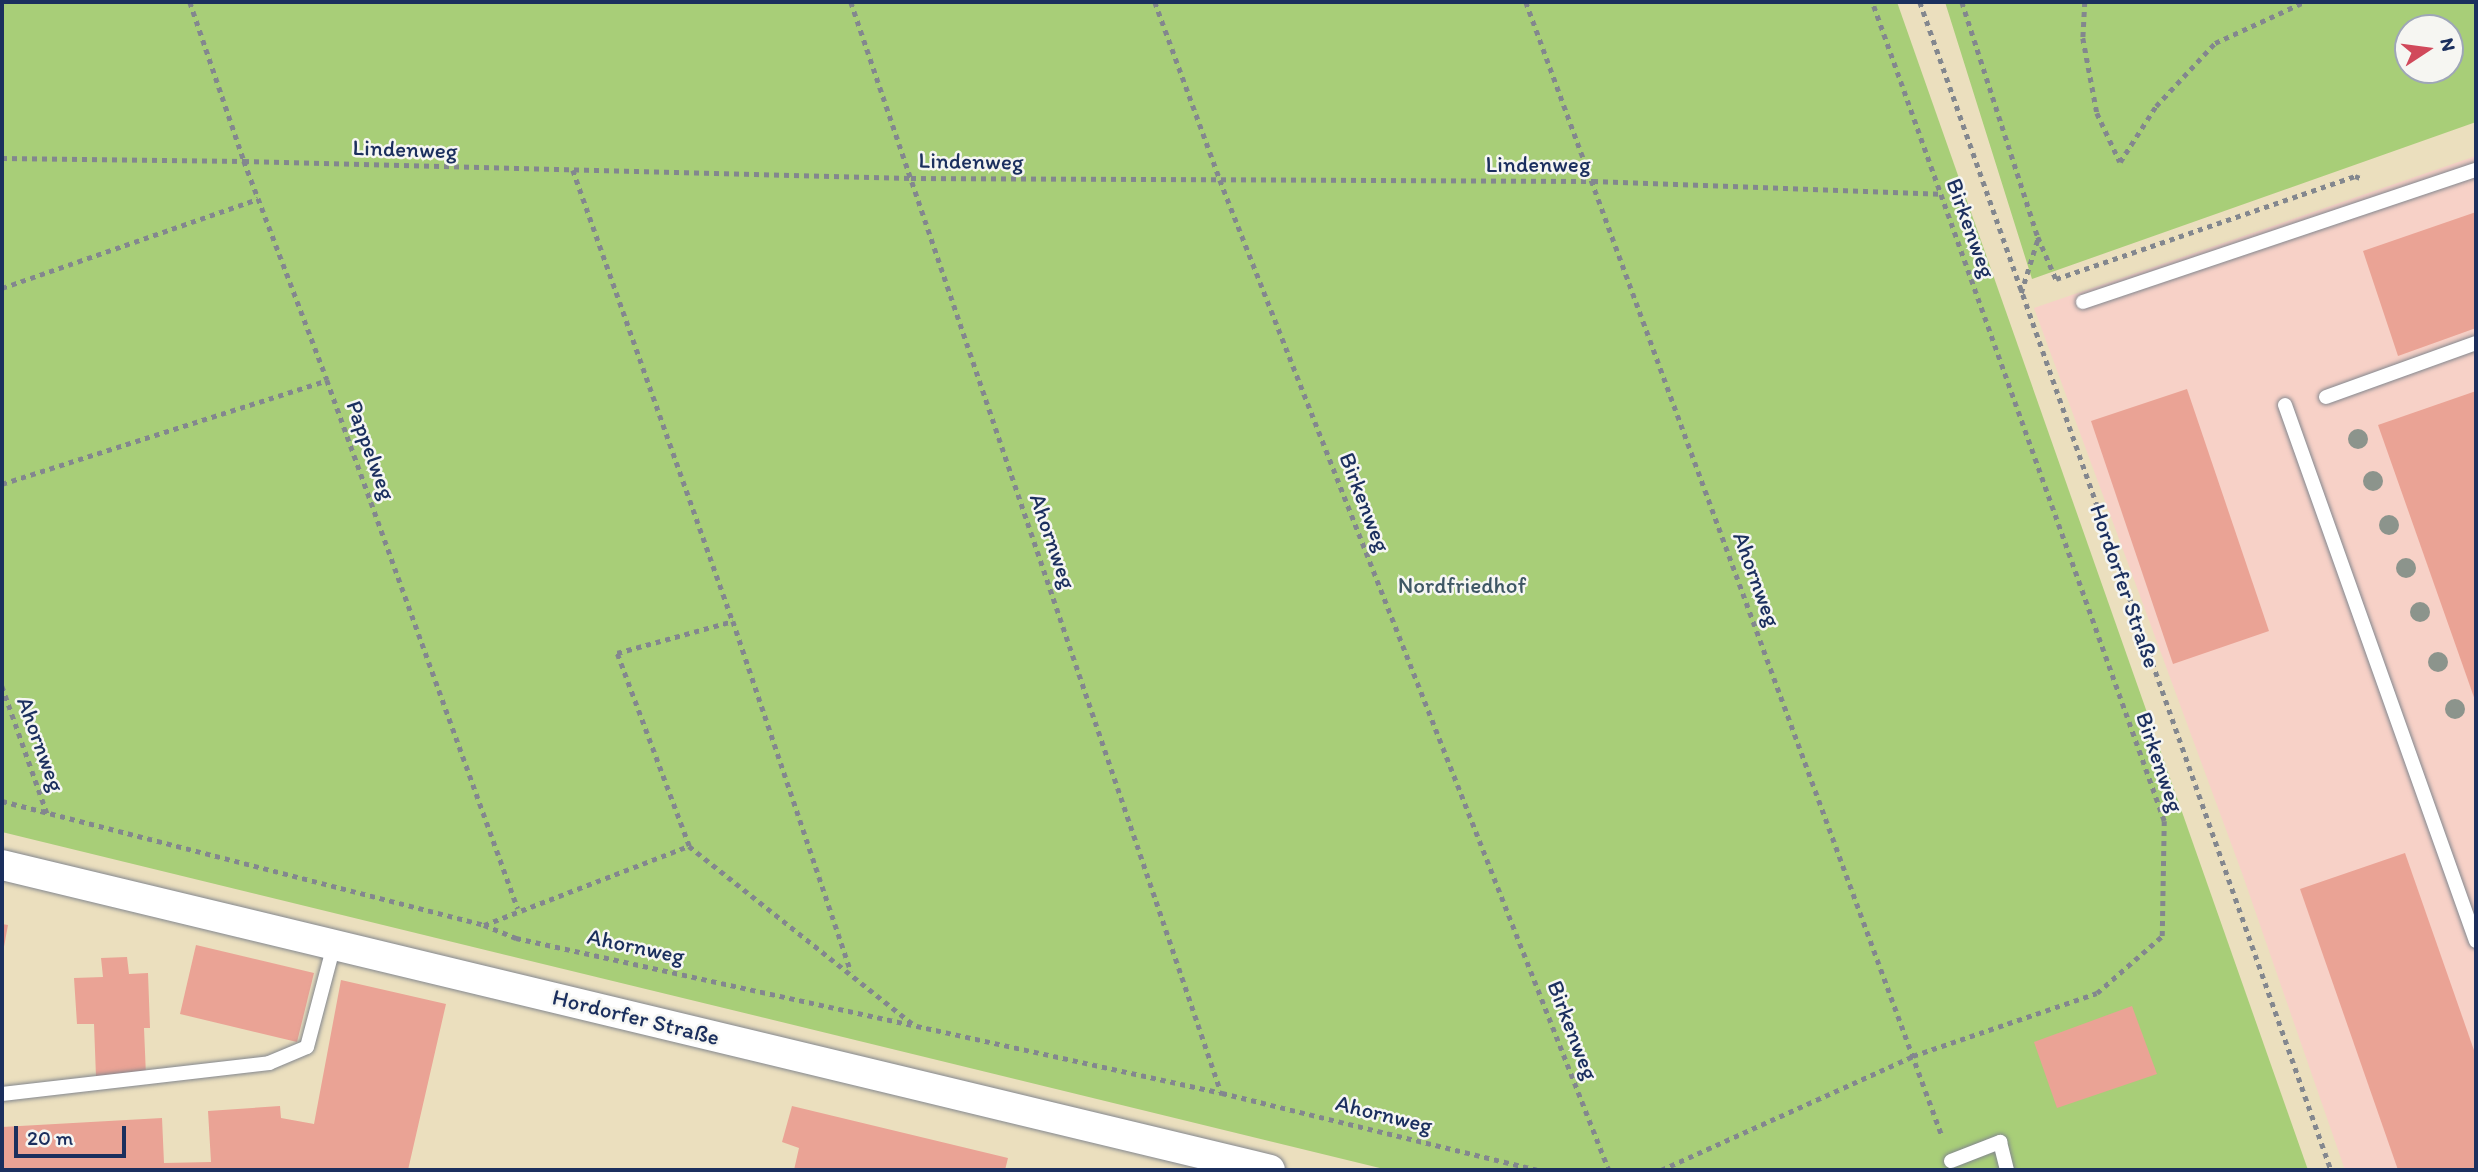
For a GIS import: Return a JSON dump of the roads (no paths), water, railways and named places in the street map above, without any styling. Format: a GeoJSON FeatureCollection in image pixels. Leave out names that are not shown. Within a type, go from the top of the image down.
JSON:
{"type":"FeatureCollection","features":[{"type":"Feature","properties":{"kind":"street","name":"Hordorfer Straße"},"geometry":{"type":"LineString","coordinates":[[2,865],[1270,1170]]}},
{"type":"Feature","properties":{"kind":"lane"},"geometry":{"type":"LineString","coordinates":[[2083,302],[2476,170]]}},
{"type":"Feature","properties":{"kind":"lane"},"geometry":{"type":"LineString","coordinates":[[2326,397],[2476,343]]}},
{"type":"Feature","properties":{"kind":"lane"},"geometry":{"type":"LineString","coordinates":[[2285,405],[2476,941]]}},
{"type":"Feature","properties":{"kind":"lane"},"geometry":{"type":"LineString","coordinates":[[2,1094],[269,1063],[307,1047],[334,945]]}},
{"type":"Feature","properties":{"kind":"lane"},"geometry":{"type":"LineString","coordinates":[[1951,1161],[2000,1142],[2007,1170]]}},
{"type":"Feature","properties":{"kind":"park label","name":"Nordfriedhof"},"geometry":{"type":"Point","coordinates":[1462,585]}}]}
